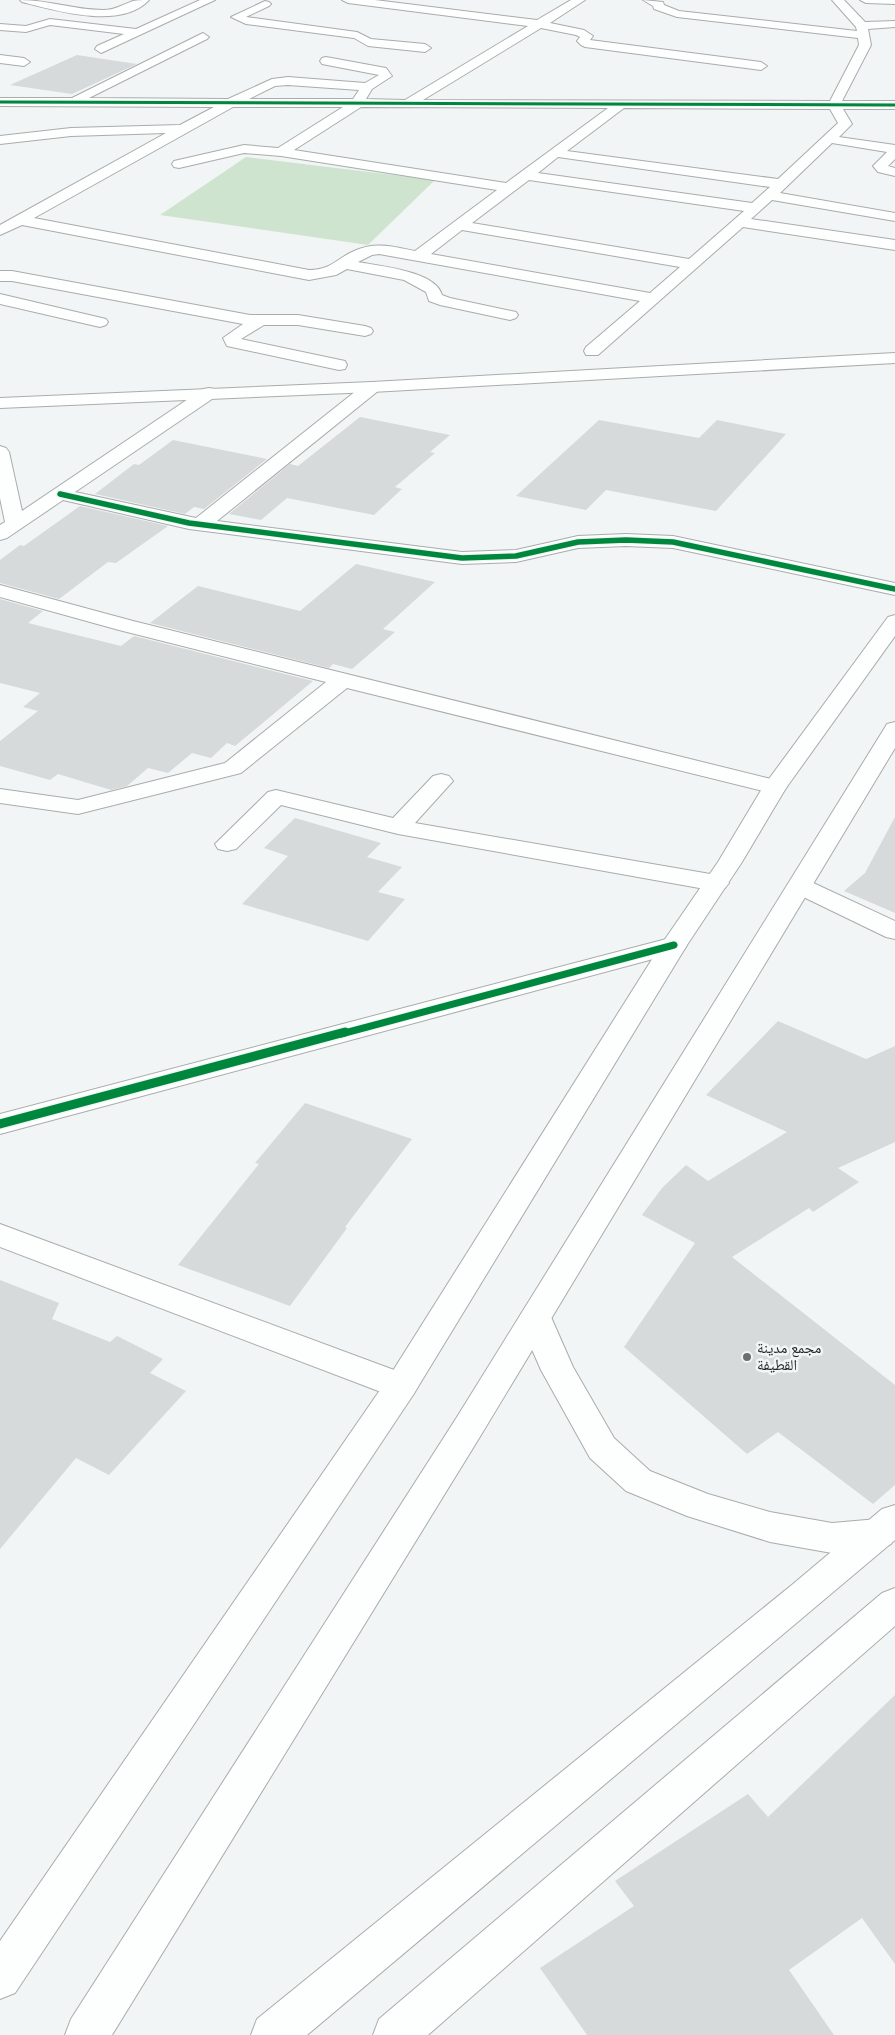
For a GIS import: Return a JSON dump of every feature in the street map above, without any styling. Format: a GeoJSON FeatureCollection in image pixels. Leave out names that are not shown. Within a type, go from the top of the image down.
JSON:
{"type":"FeatureCollection","features":[{"type":"Feature","properties":{"kind":"street"},"geometry":{"type":"LineString","coordinates":[[0,21],[23,9],[42,5],[111,13],[142,0]]}},
{"type":"Feature","properties":{"kind":"street"},"geometry":{"type":"LineString","coordinates":[[162,59],[101,49],[209,0]]}},
{"type":"Feature","properties":{"kind":"street"},"geometry":{"type":"LineString","coordinates":[[348,0],[540,24],[580,32],[587,36],[583,41],[585,44],[761,66]]}},
{"type":"Feature","properties":{"kind":"street"},"geometry":{"type":"LineString","coordinates":[[429,10],[447,0]]}},
{"type":"Feature","properties":{"kind":"street"},"geometry":{"type":"LineString","coordinates":[[407,104],[579,0]]}},
{"type":"Feature","properties":{"kind":"street"},"geometry":{"type":"LineString","coordinates":[[649,0],[677,14],[863,31],[895,24]]}},
{"type":"Feature","properties":{"kind":"street"},"geometry":{"type":"LineString","coordinates":[[834,105],[865,45],[863,31],[838,0]]}},
{"type":"Feature","properties":{"kind":"street"},"geometry":{"type":"LineString","coordinates":[[866,0],[895,1]]}},
{"type":"Feature","properties":{"kind":"street"},"geometry":{"type":"LineString","coordinates":[[242,1],[270,5],[237,17],[246,21],[357,35],[368,42],[425,48]]}},
{"type":"Feature","properties":{"kind":"street"},"geometry":{"type":"LineString","coordinates":[[0,27],[26,29],[50,22],[203,37],[75,101]]}},
{"type":"Feature","properties":{"kind":"street"},"geometry":{"type":"LineString","coordinates":[[0,59],[24,62]]}},
{"type":"Feature","properties":{"kind":"street"},"geometry":{"type":"LineString","coordinates":[[281,152],[357,104],[367,87],[386,76],[382,71],[326,61]]}},
{"type":"Feature","properties":{"kind":"street"},"geometry":{"type":"LineString","coordinates":[[0,231],[228,104],[272,83],[280,81],[328,83],[367,87]]}},
{"type":"Feature","properties":{"kind":"street"},"geometry":{"type":"LineString","coordinates":[[0,102],[895,105]]}},
{"type":"Feature","properties":{"kind":"street"},"geometry":{"type":"LineString","coordinates":[[418,256],[621,104]]}},
{"type":"Feature","properties":{"kind":"street"},"geometry":{"type":"LineString","coordinates":[[592,351],[740,222],[845,124],[834,105]]}},
{"type":"Feature","properties":{"kind":"street"},"geometry":{"type":"LineString","coordinates":[[0,140],[71,132],[184,128]]}},
{"type":"Feature","properties":{"kind":"street"},"geometry":{"type":"LineString","coordinates":[[575,139],[595,141]]}},
{"type":"Feature","properties":{"kind":"street"},"geometry":{"type":"LineString","coordinates":[[829,139],[895,150]]}},
{"type":"Feature","properties":{"kind":"street"},"geometry":{"type":"LineString","coordinates":[[222,169],[174,164],[244,149],[281,152],[510,188]]}},
{"type":"Feature","properties":{"kind":"street"},"geometry":{"type":"LineString","coordinates":[[895,150],[880,166],[883,169],[895,172]]}},
{"type":"Feature","properties":{"kind":"street"},"geometry":{"type":"LineString","coordinates":[[556,153],[780,184]]}},
{"type":"Feature","properties":{"kind":"street"},"geometry":{"type":"LineString","coordinates":[[130,159],[149,161]]}},
{"type":"Feature","properties":{"kind":"street"},"geometry":{"type":"LineString","coordinates":[[778,165],[798,168]]}},
{"type":"Feature","properties":{"kind":"street"},"geometry":{"type":"LineString","coordinates":[[526,175],[755,208]]}},
{"type":"Feature","properties":{"kind":"street"},"geometry":{"type":"LineString","coordinates":[[768,195],[895,217]]}},
{"type":"Feature","properties":{"kind":"street"},"geometry":{"type":"LineString","coordinates":[[20,220],[309,275],[322,276],[332,274],[362,251],[379,249],[653,298]]}},
{"type":"Feature","properties":{"kind":"street"},"geometry":{"type":"LineString","coordinates":[[740,222],[895,245]]}},
{"type":"Feature","properties":{"kind":"street"},"geometry":{"type":"LineString","coordinates":[[459,226],[692,264]]}},
{"type":"Feature","properties":{"kind":"street"},"geometry":{"type":"LineString","coordinates":[[345,264],[409,276],[433,290],[435,298],[510,315]]}},
{"type":"Feature","properties":{"kind":"street"},"geometry":{"type":"LineString","coordinates":[[0,276],[12,276],[259,321],[298,320],[365,332]]}},
{"type":"Feature","properties":{"kind":"street"},"geometry":{"type":"LineString","coordinates":[[0,299],[100,322]]}},
{"type":"Feature","properties":{"kind":"street"},"geometry":{"type":"LineString","coordinates":[[259,321],[231,338],[233,342],[339,364]]}},
{"type":"Feature","properties":{"kind":"street"},"geometry":{"type":"LineString","coordinates":[[0,403],[372,387],[895,358]]}},
{"type":"Feature","properties":{"kind":"street"},"geometry":{"type":"LineString","coordinates":[[201,524],[372,387]]}},
{"type":"Feature","properties":{"kind":"street"},"geometry":{"type":"LineString","coordinates":[[0,452],[8,529],[209,393]]}},
{"type":"Feature","properties":{"kind":"street"},"geometry":{"type":"LineString","coordinates":[[60,494],[201,524],[462,558],[516,556],[578,542],[626,540],[673,542],[895,589]]}},
{"type":"Feature","properties":{"kind":"street"},"geometry":{"type":"LineString","coordinates":[[0,591],[126,626],[775,787]]}},
{"type":"Feature","properties":{"kind":"street"},"geometry":{"type":"LineString","coordinates":[[0,1978],[401,1386],[674,945],[716,884],[775,787],[895,621]]}},
{"type":"Feature","properties":{"kind":"street"},"geometry":{"type":"LineString","coordinates":[[0,796],[78,807],[233,768],[343,680]]}},
{"type":"Feature","properties":{"kind":"street"},"geometry":{"type":"LineString","coordinates":[[87,2035],[536,1316],[895,729]]}},
{"type":"Feature","properties":{"kind":"street"},"geometry":{"type":"LineString","coordinates":[[398,827],[441,781]]}},
{"type":"Feature","properties":{"kind":"street"},"geometry":{"type":"LineString","coordinates":[[228,844],[276,797],[398,827],[716,884]]}},
{"type":"Feature","properties":{"kind":"street"},"geometry":{"type":"LineString","coordinates":[[800,886],[895,931]]}},
{"type":"Feature","properties":{"kind":"street"},"geometry":{"type":"LineString","coordinates":[[0,1124],[674,945]]}},
{"type":"Feature","properties":{"kind":"street"},"geometry":{"type":"LineString","coordinates":[[0,1235],[401,1386]]}},
{"type":"Feature","properties":{"kind":"street"},"geometry":{"type":"LineString","coordinates":[[536,1316],[546,1345],[558,1370],[602,1448],[638,1481],[700,1506],[770,1527],[832,1538],[886,1526]]}},
{"type":"Feature","properties":{"kind":"street"},"geometry":{"type":"LineString","coordinates":[[272,2035],[783,1614],[886,1526]]}},
{"type":"Feature","properties":{"kind":"street"},"geometry":{"type":"LineString","coordinates":[[395,2035],[895,1604]]}},
{"type":"Feature","properties":{"kind":"green space"},"geometry":{"type":"Polygon","coordinates":[[[246,157],[435,180],[368,245],[160,215],[246,157]]]}},
{"type":"Feature","properties":{"kind":"building"},"geometry":{"type":"Polygon","coordinates":[[[77,55],[137,64],[72,94],[10,85],[77,55]]]}},
{"type":"Feature","properties":{"kind":"building"},"geometry":{"type":"Polygon","coordinates":[[[360,417],[450,435],[430,452],[435,453],[395,487],[402,489],[374,515],[287,498],[261,520],[229,514],[290,464],[298,466],[360,417]]]}},
{"type":"Feature","properties":{"kind":"building"},"geometry":{"type":"Polygon","coordinates":[[[599,420],[699,438],[717,420],[786,434],[716,511],[606,490],[586,510],[516,496],[599,420]]]}},
{"type":"Feature","properties":{"kind":"building"},"geometry":{"type":"Polygon","coordinates":[[[173,440],[267,459],[204,509],[194,507],[185,514],[95,494],[134,464],[139,465],[173,440]]]}},
{"type":"Feature","properties":{"kind":"building"},"geometry":{"type":"Polygon","coordinates":[[[80,506],[168,526],[116,563],[108,562],[59,599],[0,583],[0,560],[20,545],[24,546],[80,506]]]}},
{"type":"Feature","properties":{"kind":"building"},"geometry":{"type":"Polygon","coordinates":[[[356,564],[435,582],[383,629],[395,632],[352,669],[333,664],[329,668],[150,623],[198,586],[300,611],[356,564]]]}},
{"type":"Feature","properties":{"kind":"building"},"geometry":{"type":"Polygon","coordinates":[[[0,599],[43,611],[28,623],[121,646],[134,636],[313,681],[235,746],[227,743],[211,758],[192,753],[168,773],[148,768],[127,786],[111,790],[58,774],[50,780],[0,766],[0,741],[38,711],[23,707],[40,693],[0,683],[0,599]]]}},
{"type":"Feature","properties":{"kind":"building"},"geometry":{"type":"Polygon","coordinates":[[[895,817],[895,913],[844,891],[865,873],[895,817]]]}},
{"type":"Feature","properties":{"kind":"building"},"geometry":{"type":"Polygon","coordinates":[[[295,818],[381,843],[367,857],[402,867],[378,892],[405,899],[368,941],[242,904],[288,856],[264,848],[295,818]]]}},
{"type":"Feature","properties":{"kind":"building"},"geometry":{"type":"Polygon","coordinates":[[[778,1021],[866,1059],[895,1046],[895,1142],[838,1168],[859,1182],[813,1212],[809,1208],[732,1257],[895,1385],[895,1485],[873,1504],[778,1432],[747,1454],[624,1347],[695,1243],[642,1215],[662,1188],[686,1165],[708,1181],[787,1132],[706,1095],[778,1021]]]}},
{"type":"Feature","properties":{"kind":"building"},"geometry":{"type":"Polygon","coordinates":[[[305,1103],[412,1139],[345,1227],[347,1228],[290,1306],[178,1265],[259,1164],[255,1163],[305,1103]]]}},
{"type":"Feature","properties":{"kind":"building"},"geometry":{"type":"Polygon","coordinates":[[[0,1280],[59,1303],[52,1319],[110,1342],[117,1336],[163,1359],[150,1373],[186,1391],[109,1475],[76,1458],[0,1549],[0,1280]]]}},
{"type":"Feature","properties":{"kind":"building"},"geometry":{"type":"Polygon","coordinates":[[[895,1695],[895,1964],[862,1918],[789,1970],[834,2035],[587,2035],[540,1968],[634,1906],[615,1881],[748,1794],[768,1817],[895,1695]]]}},
{"type":"Feature","properties":{"kind":"cycle path"},"geometry":{"type":"LineString","coordinates":[[0,102],[895,105]]}},
{"type":"Feature","properties":{"kind":"cycle path"},"geometry":{"type":"LineString","coordinates":[[60,494],[189,523],[462,558],[516,556],[578,542],[626,540],[673,542],[895,589]]}},
{"type":"Feature","properties":{"kind":"cycle path"},"geometry":{"type":"LineString","coordinates":[[0,1124],[674,945]]}},
{"type":"Feature","properties":{"kind":"place","name":"مجمع مدينة القطيفة"},"geometry":{"type":"Point","coordinates":[747,1357]}}]}
